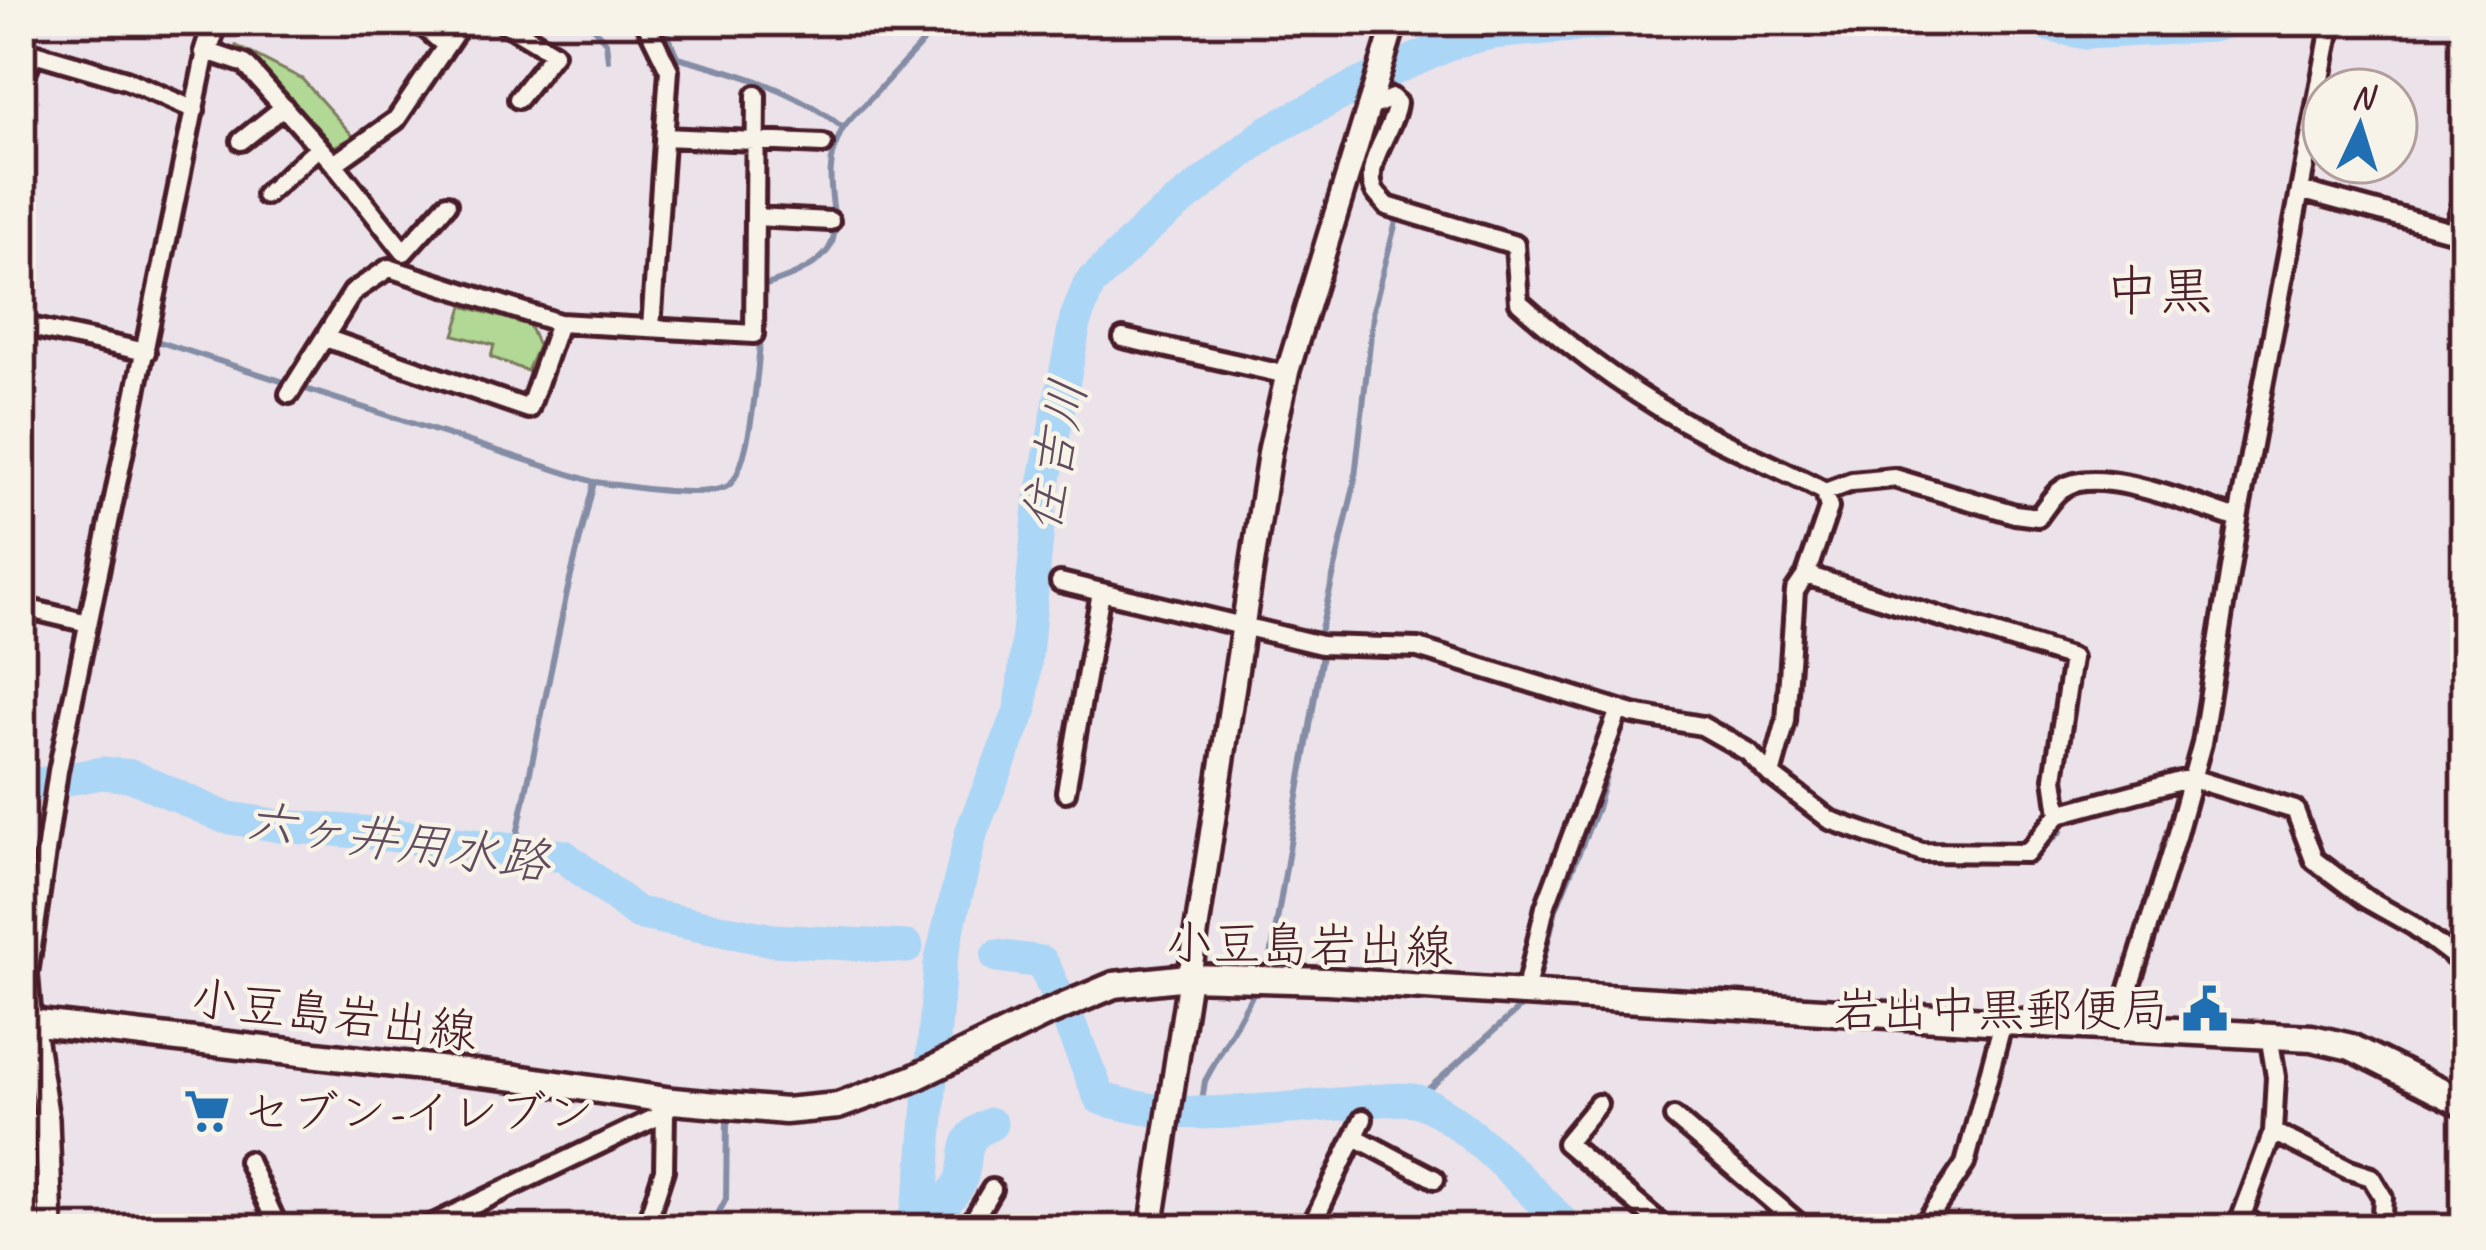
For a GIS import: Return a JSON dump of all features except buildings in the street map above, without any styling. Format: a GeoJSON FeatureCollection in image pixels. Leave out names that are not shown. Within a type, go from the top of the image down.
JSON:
{"type":"FeatureCollection","features":[{"type":"Feature","properties":{"kind":"main road","name":"小豆島岩出線"},"geometry":{"type":"LineString","coordinates":[[26,1021],[517,1078],[669,1107],[785,1111],[838,1106],[912,1079],[1114,986],[1188,977],[1327,981],[2312,1038],[2351,1046],[2465,1105]]}},
{"type":"Feature","properties":{"kind":"street"},"geometry":{"type":"LineString","coordinates":[[51,1229],[47,1123],[26,1021],[28,974],[58,771],[206,51],[216,21]]}},
{"type":"Feature","properties":{"kind":"street"},"geometry":{"type":"LineString","coordinates":[[417,21],[446,46]]}},
{"type":"Feature","properties":{"kind":"street"},"geometry":{"type":"LineString","coordinates":[[334,164],[396,120],[463,21]]}},
{"type":"Feature","properties":{"kind":"street"},"geometry":{"type":"LineString","coordinates":[[501,21],[554,53],[518,100]]}},
{"type":"Feature","properties":{"kind":"street"},"geometry":{"type":"LineString","coordinates":[[645,21],[669,70],[651,328]]}},
{"type":"Feature","properties":{"kind":"street"},"geometry":{"type":"LineString","coordinates":[[1151,1229],[1270,450],[1287,375],[1394,26],[1361,21]]}},
{"type":"Feature","properties":{"kind":"street"},"geometry":{"type":"LineString","coordinates":[[2117,1027],[2192,778],[2210,700],[2332,21]]}},
{"type":"Feature","properties":{"kind":"street"},"geometry":{"type":"LineString","coordinates":[[206,51],[245,64],[404,252],[446,204]]}},
{"type":"Feature","properties":{"kind":"street"},"geometry":{"type":"LineString","coordinates":[[21,72],[26,74],[34,53],[125,80],[195,110]]}},
{"type":"Feature","properties":{"kind":"street"},"geometry":{"type":"LineString","coordinates":[[290,394],[353,292],[389,268],[559,323],[754,334],[756,95]]}},
{"type":"Feature","properties":{"kind":"street"},"geometry":{"type":"LineString","coordinates":[[1370,104],[1392,98],[1397,103],[1372,169],[1374,189],[1387,206],[1515,245],[1519,302],[1552,331],[1616,381],[1707,434],[1825,492],[1852,482],[1894,478],[2038,517],[2062,488],[2078,482],[2120,483],[2155,489],[2239,519]]}},
{"type":"Feature","properties":{"kind":"street"},"geometry":{"type":"LineString","coordinates":[[241,141],[284,107]]}},
{"type":"Feature","properties":{"kind":"street"},"geometry":{"type":"LineString","coordinates":[[664,137],[824,144]]}},
{"type":"Feature","properties":{"kind":"street"},"geometry":{"type":"LineString","coordinates":[[265,195],[319,147]]}},
{"type":"Feature","properties":{"kind":"street"},"geometry":{"type":"LineString","coordinates":[[2300,190],[2459,233],[2465,193]]}},
{"type":"Feature","properties":{"kind":"street"},"geometry":{"type":"LineString","coordinates":[[755,217],[830,221]]}},
{"type":"Feature","properties":{"kind":"street"},"geometry":{"type":"LineString","coordinates":[[325,338],[529,409],[559,323]]}},
{"type":"Feature","properties":{"kind":"street"},"geometry":{"type":"LineString","coordinates":[[21,325],[146,352]]}},
{"type":"Feature","properties":{"kind":"street"},"geometry":{"type":"LineString","coordinates":[[1124,338],[1287,375]]}},
{"type":"Feature","properties":{"kind":"street"},"geometry":{"type":"LineString","coordinates":[[1771,775],[1786,721],[1795,591],[1806,575],[1829,508],[1825,492]]}},
{"type":"Feature","properties":{"kind":"street"},"geometry":{"type":"LineString","coordinates":[[1806,575],[2072,658],[2054,778],[2059,814]]}},
{"type":"Feature","properties":{"kind":"street"},"geometry":{"type":"LineString","coordinates":[[1060,582],[1321,645],[1418,648],[1619,710],[1702,726],[1748,752],[1830,820],[1922,852],[2027,853],[2059,814],[2192,778],[2295,810],[2314,860],[2465,965]]}},
{"type":"Feature","properties":{"kind":"street"},"geometry":{"type":"LineString","coordinates":[[1066,792],[1101,592]]}},
{"type":"Feature","properties":{"kind":"street"},"geometry":{"type":"LineString","coordinates":[[21,607],[88,623]]}},
{"type":"Feature","properties":{"kind":"street"},"geometry":{"type":"LineString","coordinates":[[1525,993],[1545,907],[1619,710]]}},
{"type":"Feature","properties":{"kind":"street"},"geometry":{"type":"LineString","coordinates":[[1921,1229],[1966,1164],[2003,1022]]}},
{"type":"Feature","properties":{"kind":"street"},"geometry":{"type":"LineString","coordinates":[[2264,1229],[2239,1223],[2273,1132],[2276,1076],[2269,1035]]}},
{"type":"Feature","properties":{"kind":"street"},"geometry":{"type":"LineString","coordinates":[[1598,1104],[1566,1143],[1667,1229]]}},
{"type":"Feature","properties":{"kind":"street"},"geometry":{"type":"LineString","coordinates":[[423,1229],[669,1107]]}},
{"type":"Feature","properties":{"kind":"street"},"geometry":{"type":"LineString","coordinates":[[645,1229],[664,1170],[669,1107]]}},
{"type":"Feature","properties":{"kind":"street"},"geometry":{"type":"LineString","coordinates":[[1674,1117],[1805,1229]]}},
{"type":"Feature","properties":{"kind":"street"},"geometry":{"type":"LineString","coordinates":[[1333,1229],[1313,1223],[1363,1119]]}},
{"type":"Feature","properties":{"kind":"street"},"geometry":{"type":"LineString","coordinates":[[21,1123],[47,1123]]}},
{"type":"Feature","properties":{"kind":"street"},"geometry":{"type":"LineString","coordinates":[[2273,1132],[2371,1177],[2383,1197],[2380,1229]]}},
{"type":"Feature","properties":{"kind":"street"},"geometry":{"type":"LineString","coordinates":[[1354,1137],[1435,1180]]}},
{"type":"Feature","properties":{"kind":"street"},"geometry":{"type":"LineString","coordinates":[[248,1161],[279,1229]]}},
{"type":"Feature","properties":{"kind":"street"},"geometry":{"type":"LineString","coordinates":[[968,1229],[992,1189]]}},
{"type":"Feature","properties":{"kind":"green space"},"geometry":{"type":"Polygon","coordinates":[[[235,45],[302,79],[354,137],[331,148],[235,45]]]}},
{"type":"Feature","properties":{"kind":"green space"},"geometry":{"type":"Polygon","coordinates":[[[463,306],[529,325],[538,346],[527,371],[491,357],[494,345],[454,335],[463,306]]]}},
{"type":"Feature","properties":{"kind":"waterway"},"geometry":{"type":"LineString","coordinates":[[587,21],[606,42],[608,60]]}},
{"type":"Feature","properties":{"kind":"waterway"},"geometry":{"type":"LineString","coordinates":[[662,21],[677,57],[785,92],[843,128]]}},
{"type":"Feature","properties":{"kind":"waterway"},"geometry":{"type":"LineString","coordinates":[[514,850],[594,482],[698,492],[726,487],[736,476],[755,394],[763,286],[800,272],[822,257],[835,224],[832,159],[841,132],[943,21]]}},
{"type":"Feature","properties":{"kind":"waterway","name":"住吉川"},"geometry":{"type":"LineString","coordinates":[[912,1229],[923,1180],[940,964],[972,830],[1021,709],[1040,505],[1076,318],[1089,285],[1150,225],[1269,131],[1360,84],[1458,41],[1491,33],[1628,21]]}},
{"type":"Feature","properties":{"kind":"waterway","name":"住吉川"},"geometry":{"type":"LineString","coordinates":[[2027,21],[2086,33],[2229,21]]}},
{"type":"Feature","properties":{"kind":"waterway"},"geometry":{"type":"LineString","coordinates":[[1265,971],[1322,655],[1320,633],[1354,486],[1374,307],[1398,214]]}},
{"type":"Feature","properties":{"kind":"waterway"},"geometry":{"type":"LineString","coordinates":[[160,342],[594,482]]}},
{"type":"Feature","properties":{"kind":"waterway"},"geometry":{"type":"LineString","coordinates":[[1692,732],[1732,751],[1757,772]]}},
{"type":"Feature","properties":{"kind":"waterway"},"geometry":{"type":"LineString","coordinates":[[1539,979],[1556,909],[1597,808],[1616,741]]}},
{"type":"Feature","properties":{"kind":"waterway","name":"六ヶ井用水路"},"geometry":{"type":"LineString","coordinates":[[21,782],[40,784],[102,773],[132,776],[224,817],[564,856],[637,913],[772,940],[907,947]]}},
{"type":"Feature","properties":{"kind":"waterway"},"geometry":{"type":"LineString","coordinates":[[1835,830],[1890,849]]}},
{"type":"Feature","properties":{"kind":"waterway"},"geometry":{"type":"LineString","coordinates":[[2022,860],[2031,860],[2061,831]]}},
{"type":"Feature","properties":{"kind":"waterway","name":"六ヶ井用水路"},"geometry":{"type":"LineString","coordinates":[[997,956],[1042,962],[1056,992]]}},
{"type":"Feature","properties":{"kind":"waterway"},"geometry":{"type":"LineString","coordinates":[[1200,1115],[1205,1081],[1256,988]]}},
{"type":"Feature","properties":{"kind":"waterway"},"geometry":{"type":"LineString","coordinates":[[1416,1100],[1523,1005]]}},
{"type":"Feature","properties":{"kind":"waterway","name":"六ヶ井用水路"},"geometry":{"type":"LineString","coordinates":[[1069,1022],[1100,1098],[1129,1106],[1219,1113],[1395,1099],[1430,1106],[1495,1156],[1569,1229]]}},
{"type":"Feature","properties":{"kind":"waterway"},"geometry":{"type":"LineString","coordinates":[[710,1229],[726,1199],[727,1119]]}},
{"type":"Feature","properties":{"kind":"waterway","name":"六ヶ井用水路"},"geometry":{"type":"LineString","coordinates":[[921,1229],[957,1188],[969,1142],[991,1124]]}},
{"type":"Feature","properties":{"kind":"place","name":"岩出中黒郵便局"},"geometry":{"type":"Point","coordinates":[2205,1009]}},
{"type":"Feature","properties":{"kind":"place","name":"セブン-イレブン"},"geometry":{"type":"Point","coordinates":[207,1111]}},
{"type":"Feature","properties":{"kind":"district","name":"中黒"},"geometry":{"type":"Point","coordinates":[2159,290]}}]}
